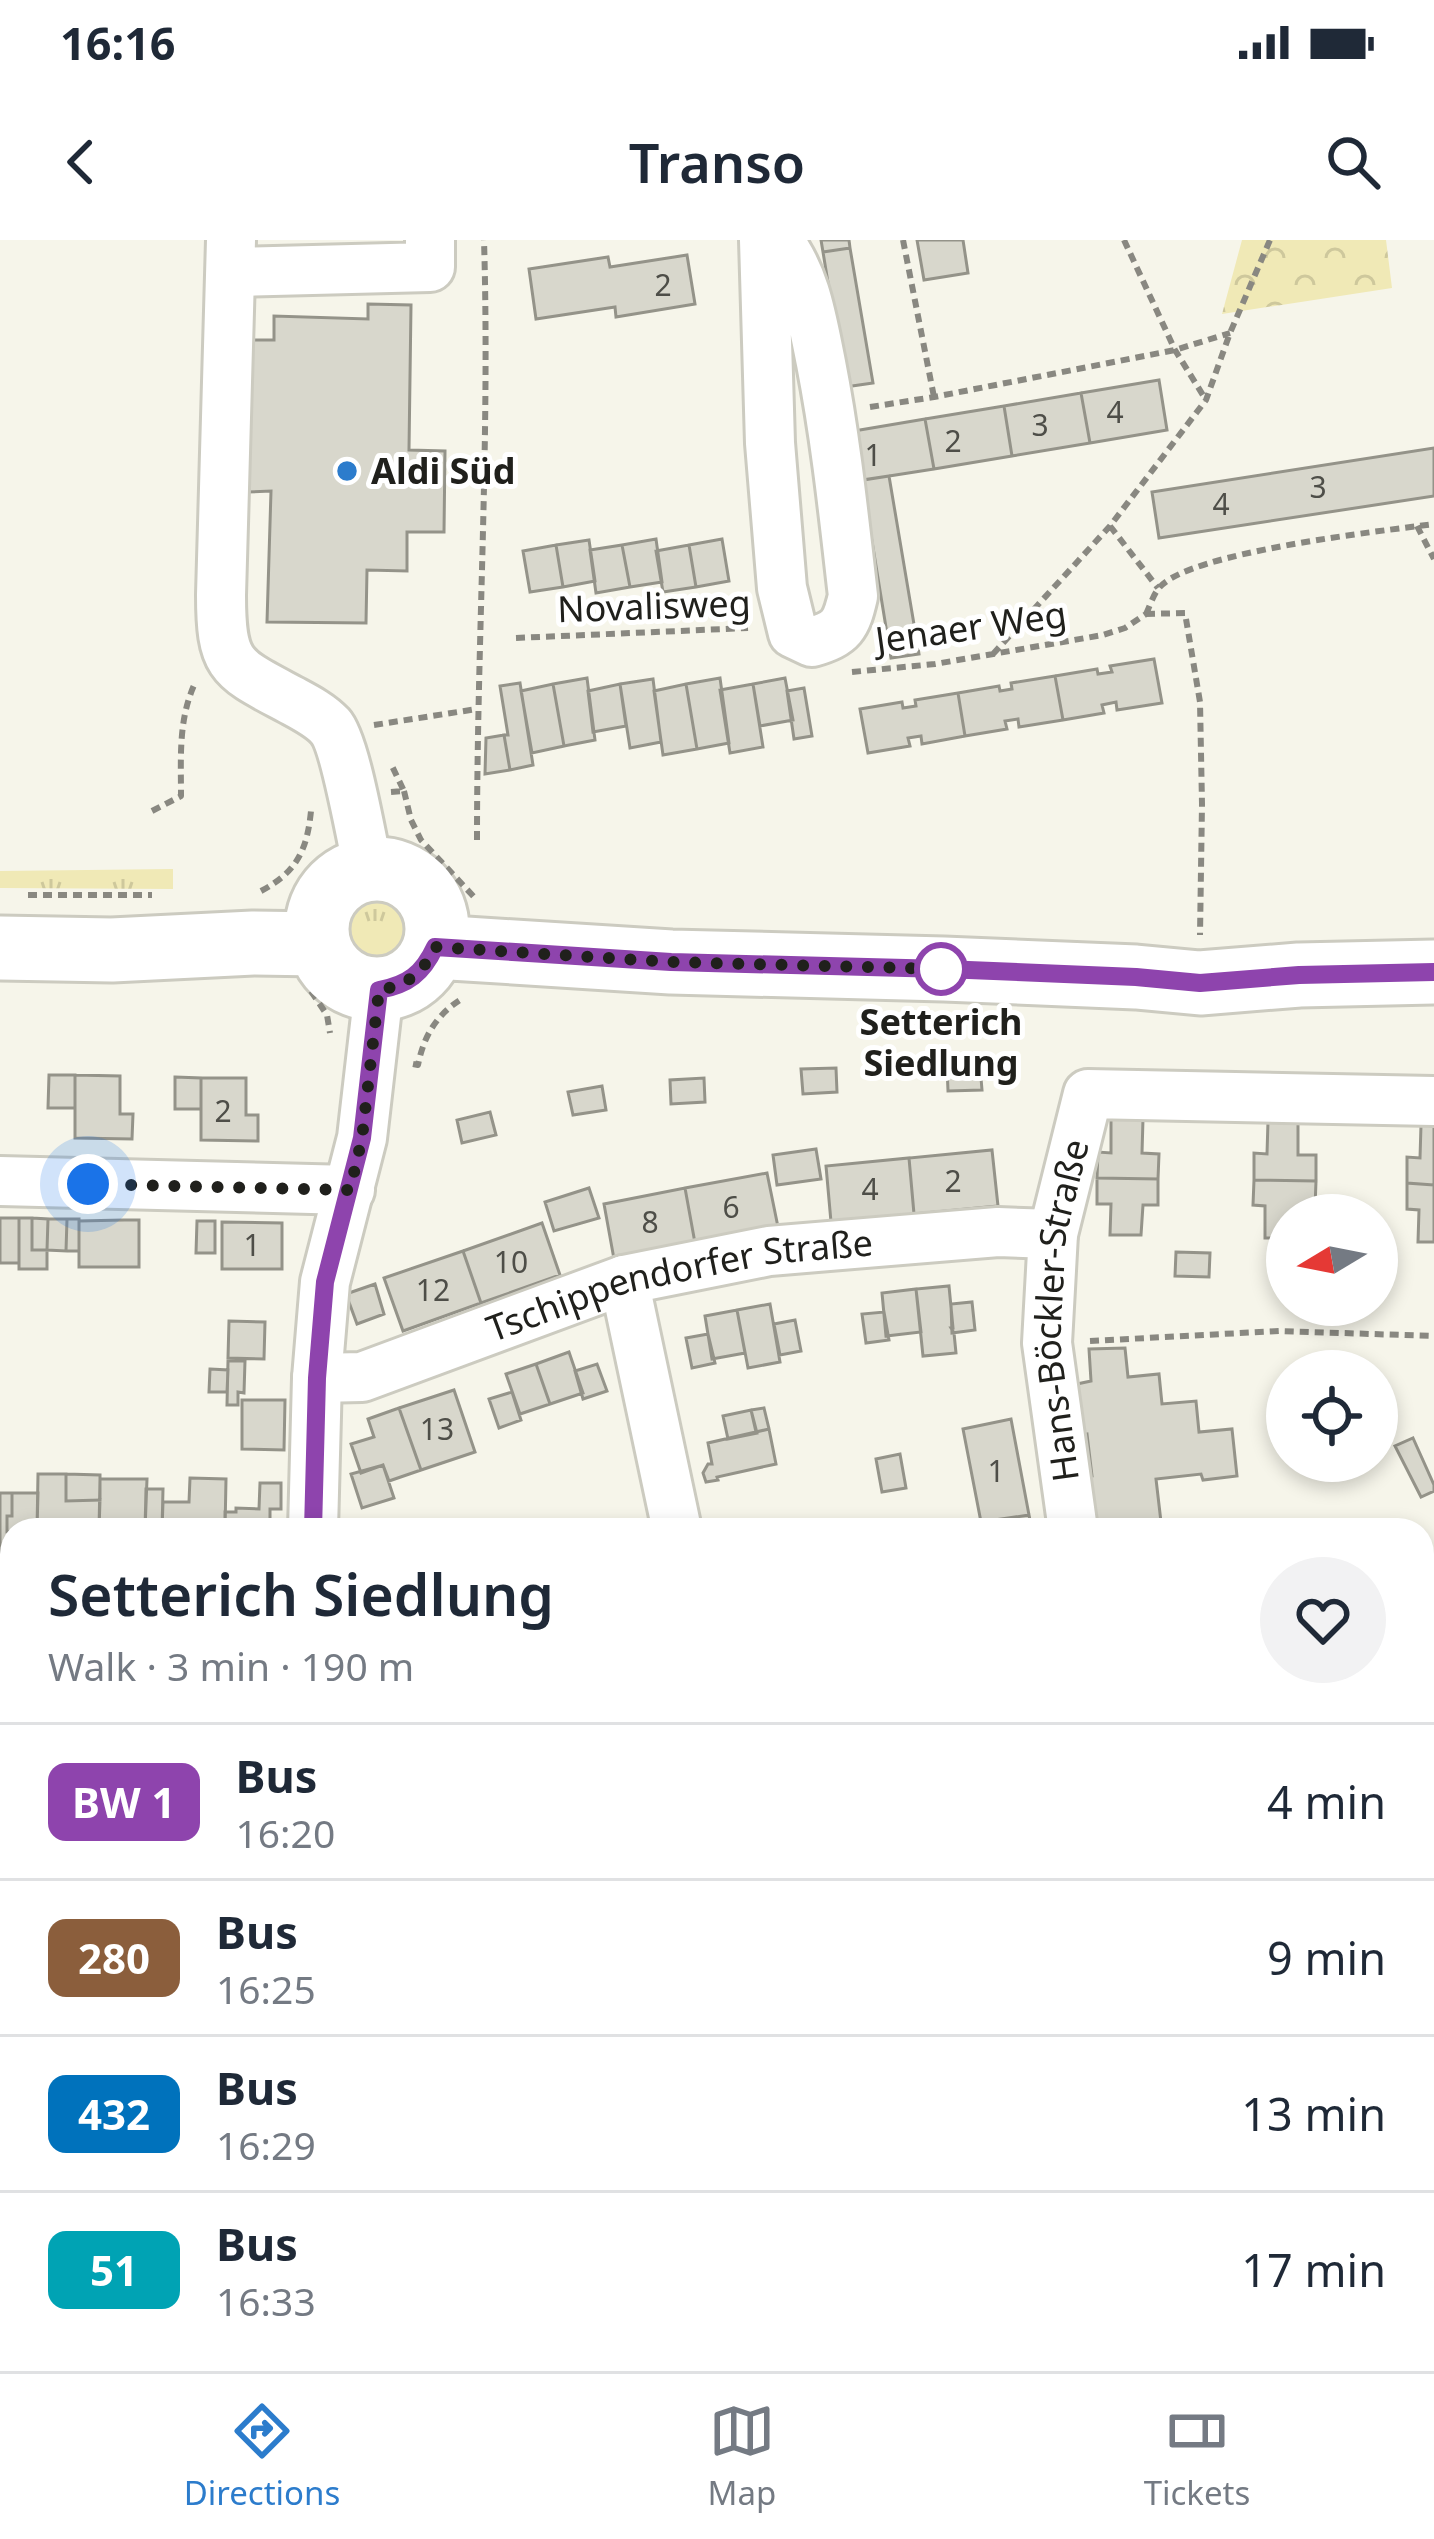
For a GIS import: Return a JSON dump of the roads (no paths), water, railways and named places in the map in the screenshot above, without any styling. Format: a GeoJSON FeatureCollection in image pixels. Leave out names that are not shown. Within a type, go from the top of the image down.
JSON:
{"type":"FeatureCollection","features":[{"type":"Feature","properties":{"kind":"main road"},"geometry":{"type":"LineString","coordinates":[[368,869],[388,869],[408,877],[434,907],[435,947],[427,964],[398,987],[363,989],[347,982],[325,960],[319,944],[317,928],[327,896],[338,883],[368,869]]}},
{"type":"Feature","properties":{"kind":"main road"},"geometry":{"type":"LineString","coordinates":[[11,921],[112,950],[319,944]]}},
{"type":"Feature","properties":{"kind":"main road"},"geometry":{"type":"LineString","coordinates":[[435,947],[671,962],[968,970],[1200,983],[1434,972]]}},
{"type":"Feature","properties":{"kind":"street"},"geometry":{"type":"LineString","coordinates":[[368,869],[332,727],[245,676],[228,658],[221,627],[231,256],[430,267],[430,240]]}},
{"type":"Feature","properties":{"kind":"street"},"geometry":{"type":"LineString","coordinates":[[764,240],[771,464],[782,588],[802,638],[834,635],[848,620],[853,596],[831,412],[807,296],[778,240]]}},
{"type":"Feature","properties":{"kind":"street"},"geometry":{"type":"LineString","coordinates":[[313,1518],[325,1282],[362,1138],[379,990]]}},
{"type":"Feature","properties":{"kind":"street","name":"Hans-Böckler-Straße"},"geometry":{"type":"LineString","coordinates":[[1071,1518],[1047,1343],[1053,1234],[1088,1094],[1434,1101]]}},
{"type":"Feature","properties":{"kind":"street"},"geometry":{"type":"LineString","coordinates":[[0,1181],[350,1190]]}},
{"type":"Feature","properties":{"kind":"street","name":"Tschippendorfer Straße"},"geometry":{"type":"LineString","coordinates":[[317,1378],[362,1377],[624,1280],[770,1251],[998,1232],[1053,1234]]}},
{"type":"Feature","properties":{"kind":"street"},"geometry":{"type":"LineString","coordinates":[[624,1280],[674,1518]]}},
{"type":"Feature","properties":{"kind":"place","name":"Aldi Süd"},"geometry":{"type":"Point","coordinates":[347,471]}},
{"type":"Feature","properties":{"kind":"place","name":"Setterich Siedlung"},"geometry":{"type":"Point","coordinates":[941,969]}}]}
